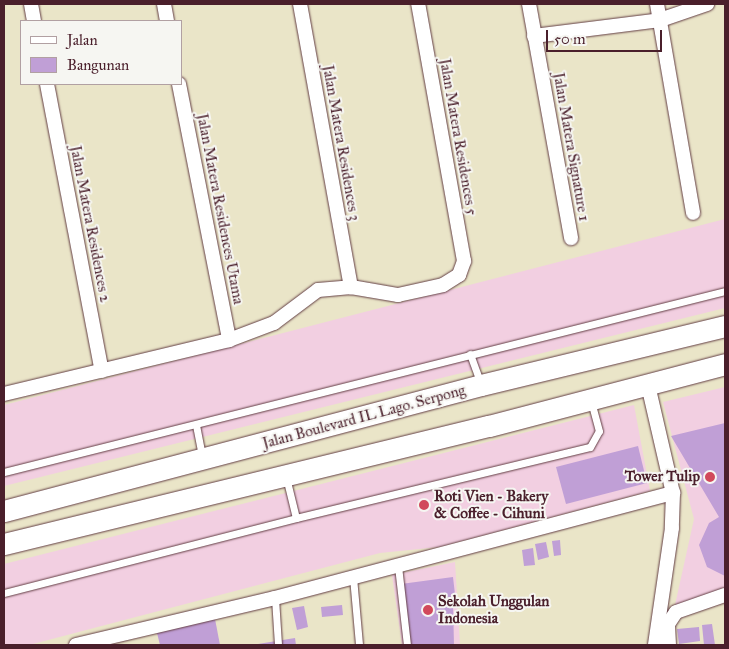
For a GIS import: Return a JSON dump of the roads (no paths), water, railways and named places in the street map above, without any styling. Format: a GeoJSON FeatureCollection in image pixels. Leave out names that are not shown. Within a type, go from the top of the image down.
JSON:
{"type":"FeatureCollection","features":[{"type":"Feature","properties":{"kind":"main road","name":"Jalan Boulevard IL Lago. Serpong"},"geometry":{"type":"LineString","coordinates":[[4,511],[204,461],[481,385],[725,326]]}},
{"type":"Feature","properties":{"kind":"main road"},"geometry":{"type":"LineString","coordinates":[[4,544],[591,400],[725,364]]}},
{"type":"Feature","properties":{"kind":"main road"},"geometry":{"type":"LineString","coordinates":[[146,476],[155,507]]}},
{"type":"Feature","properties":{"kind":"street"},"geometry":{"type":"LineString","coordinates":[[31,4],[34,20]]}},
{"type":"Feature","properties":{"kind":"street"},"geometry":{"type":"LineString","coordinates":[[164,4],[167,20]]}},
{"type":"Feature","properties":{"kind":"street","name":"Jalan Matera Residences 3"},"geometry":{"type":"LineString","coordinates":[[300,4],[351,287]]}},
{"type":"Feature","properties":{"kind":"street","name":"Jalan Matera Residences 5"},"geometry":{"type":"LineString","coordinates":[[351,287],[398,295],[443,286],[459,276],[464,261],[418,4]]}},
{"type":"Feature","properties":{"kind":"street","name":"Jalan Matera Signature 1"},"geometry":{"type":"LineString","coordinates":[[529,4],[571,238]]}},
{"type":"Feature","properties":{"kind":"street"},"geometry":{"type":"LineString","coordinates":[[657,4],[694,213]]}},
{"type":"Feature","properties":{"kind":"street"},"geometry":{"type":"LineString","coordinates":[[534,36],[660,20],[707,4]]}},
{"type":"Feature","properties":{"kind":"street","name":"Jalan Matera Residences 2"},"geometry":{"type":"LineString","coordinates":[[46,85],[102,371]]}},
{"type":"Feature","properties":{"kind":"street","name":"Jalan Matera Residences Utama"},"geometry":{"type":"LineString","coordinates":[[179,85],[228,340]]}},
{"type":"Feature","properties":{"kind":"street"},"geometry":{"type":"LineString","coordinates":[[4,394],[228,340],[274,323],[318,290],[351,287]]}},
{"type":"Feature","properties":{"kind":"street"},"geometry":{"type":"LineString","coordinates":[[648,385],[673,493],[672,528],[656,645]]}},
{"type":"Feature","properties":{"kind":"street"},"geometry":{"type":"LineString","coordinates":[[76,645],[275,598],[540,526],[673,493]]}},
{"type":"Feature","properties":{"kind":"street"},"geometry":{"type":"LineString","coordinates":[[669,645],[668,624],[676,612],[725,595]]}},
{"type":"Feature","properties":{"kind":"lane"},"geometry":{"type":"LineString","coordinates":[[4,472],[725,290]]}},
{"type":"Feature","properties":{"kind":"lane"},"geometry":{"type":"LineString","coordinates":[[470,354],[481,385]]}},
{"type":"Feature","properties":{"kind":"lane"},"geometry":{"type":"LineString","coordinates":[[4,593],[296,518],[590,446],[598,431],[591,400]]}},
{"type":"Feature","properties":{"kind":"lane"},"geometry":{"type":"LineString","coordinates":[[196,425],[204,461]]}},
{"type":"Feature","properties":{"kind":"lane"},"geometry":{"type":"LineString","coordinates":[[285,474],[296,518]]}},
{"type":"Feature","properties":{"kind":"lane"},"geometry":{"type":"LineString","coordinates":[[398,566],[407,645]]}},
{"type":"Feature","properties":{"kind":"lane"},"geometry":{"type":"LineString","coordinates":[[353,576],[360,644]]}},
{"type":"Feature","properties":{"kind":"lane"},"geometry":{"type":"LineString","coordinates":[[275,598],[278,645]]}},
{"type":"Feature","properties":{"kind":"place","name":"Tower Tulip"},"geometry":{"type":"Point","coordinates":[710,477]}},
{"type":"Feature","properties":{"kind":"place","name":"Roti Vien - Bakery & Coffee - Cihuni"},"geometry":{"type":"Point","coordinates":[424,505]}},
{"type":"Feature","properties":{"kind":"place","name":"Sekolah Unggulan Indonesia"},"geometry":{"type":"Point","coordinates":[428,610]}}]}
